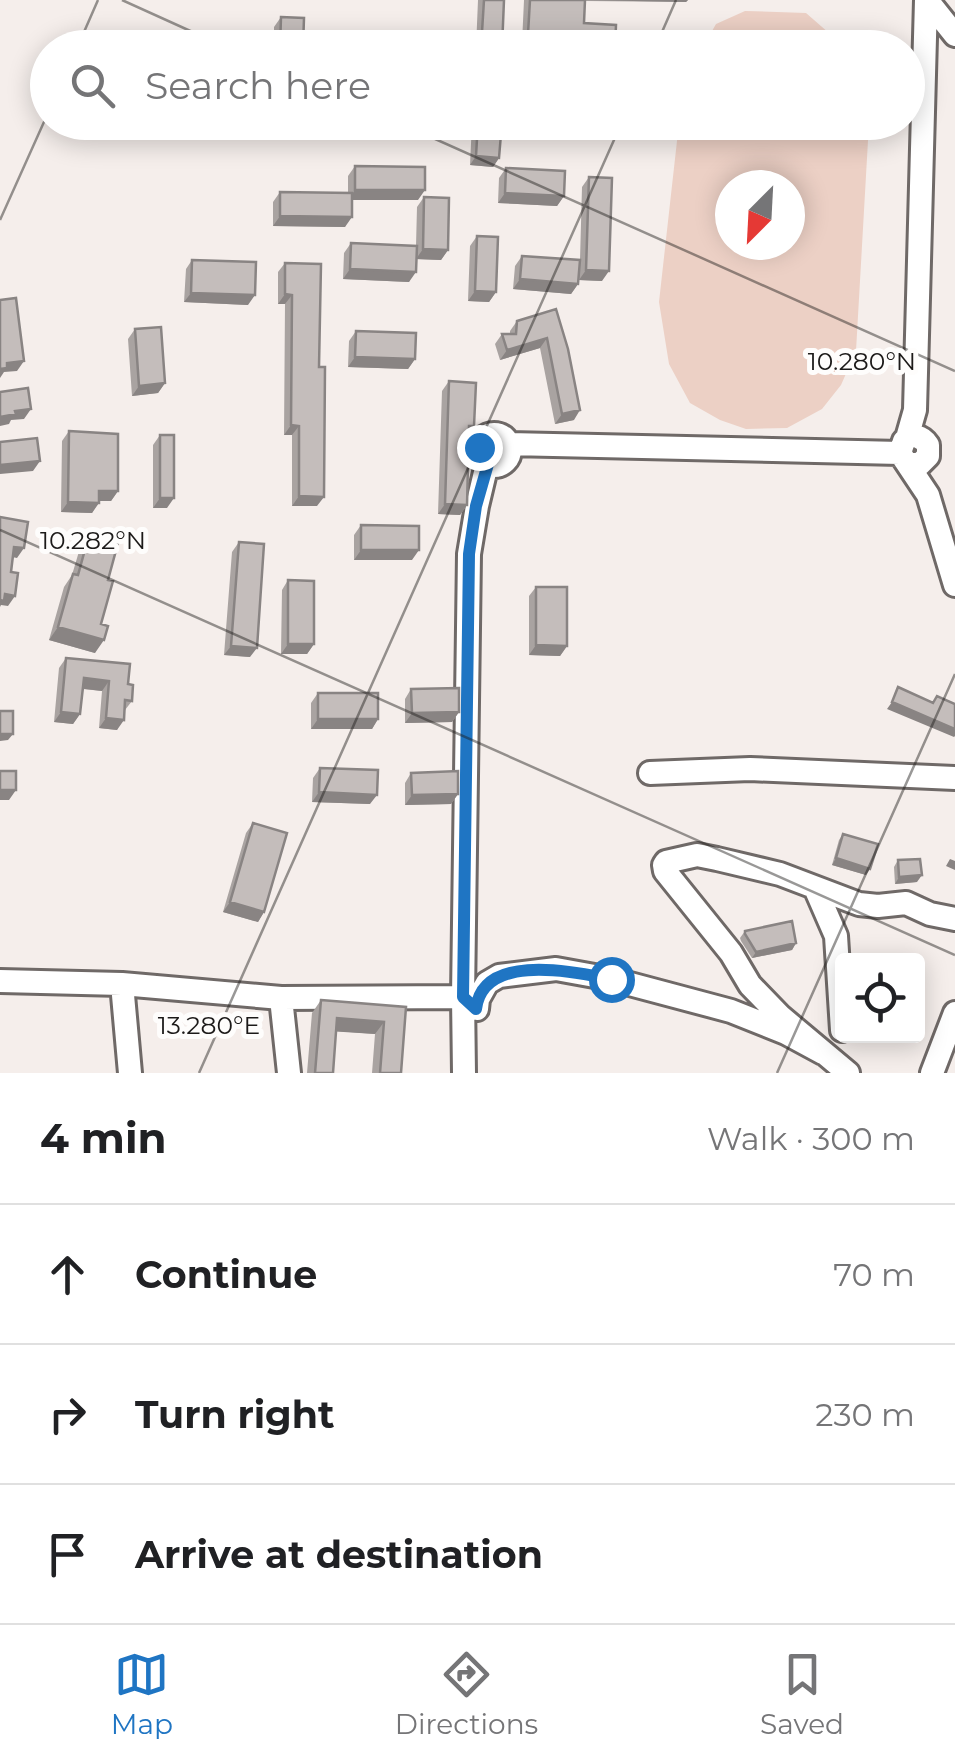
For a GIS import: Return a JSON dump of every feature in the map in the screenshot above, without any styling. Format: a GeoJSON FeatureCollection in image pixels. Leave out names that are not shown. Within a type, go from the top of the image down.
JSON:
{"type":"FeatureCollection","features":[{"type":"Feature","properties":{"kind":"street"},"geometry":{"type":"LineString","coordinates":[[927,0],[955,35]]}},
{"type":"Feature","properties":{"kind":"street"},"geometry":{"type":"LineString","coordinates":[[925,68],[927,0]]}},
{"type":"Feature","properties":{"kind":"street"},"geometry":{"type":"LineString","coordinates":[[923,140],[914,450],[955,585]]}},
{"type":"Feature","properties":{"kind":"street"},"geometry":{"type":"LineString","coordinates":[[464,1073],[469,554],[476,506],[488,464],[479,454],[486,436],[499,435],[509,444],[914,450]]}},
{"type":"Feature","properties":{"kind":"street"},"geometry":{"type":"LineString","coordinates":[[650,774],[750,769],[955,778]]}},
{"type":"Feature","properties":{"kind":"street"},"geometry":{"type":"LineString","coordinates":[[848,1072],[780,1016],[750,985],[741,967],[665,871],[666,862],[707,857],[780,874],[858,904],[906,903],[955,920]]}},
{"type":"Feature","properties":{"kind":"street"},"geometry":{"type":"LineString","coordinates":[[816,890],[836,936],[837,953]]}},
{"type":"Feature","properties":{"kind":"street"},"geometry":{"type":"LineString","coordinates":[[0,981],[122,984],[281,998],[463,997],[476,1009],[487,983],[499,976],[556,969],[731,1010],[823,1053]]}},
{"type":"Feature","properties":{"kind":"street"},"geometry":{"type":"LineString","coordinates":[[122,984],[130,1073]]}},
{"type":"Feature","properties":{"kind":"street"},"geometry":{"type":"LineString","coordinates":[[281,998],[289,1073]]}},
{"type":"Feature","properties":{"kind":"street"},"geometry":{"type":"LineString","coordinates":[[932,1073],[955,1013]]}},
{"type":"Feature","properties":{"kind":"street"},"geometry":{"type":"LineString","coordinates":[[844,1043],[848,1072]]}},
{"type":"Feature","properties":{"kind":"shaded area"},"geometry":{"type":"Polygon","coordinates":[[[745,11],[806,13],[826,30],[713,30],[716,24],[745,11]]]}},
{"type":"Feature","properties":{"kind":"shaded area"},"geometry":{"type":"Polygon","coordinates":[[[677,140],[868,140],[856,351],[841,385],[822,409],[787,428],[746,429],[690,403],[669,364],[659,302],[677,140]]]}},
{"type":"Feature","properties":{"kind":"building"},"geometry":{"type":"Polygon","coordinates":[[[484,0],[504,0],[503,30],[482,30],[484,0]]]}},
{"type":"Feature","properties":{"kind":"building"},"geometry":{"type":"Polygon","coordinates":[[[530,0],[585,0],[584,23],[616,25],[616,30],[528,30],[530,0]]]}},
{"type":"Feature","properties":{"kind":"building"},"geometry":{"type":"Polygon","coordinates":[[[281,17],[304,18],[304,30],[281,30],[281,17]]]}},
{"type":"Feature","properties":{"kind":"building"},"geometry":{"type":"Polygon","coordinates":[[[477,140],[500,140],[499,158],[476,156],[477,140]]]}},
{"type":"Feature","properties":{"kind":"building"},"geometry":{"type":"Polygon","coordinates":[[[355,166],[425,167],[425,190],[355,190],[355,166]]]}},
{"type":"Feature","properties":{"kind":"building"},"geometry":{"type":"Polygon","coordinates":[[[506,168],[565,171],[564,196],[505,193],[506,168]]]}},
{"type":"Feature","properties":{"kind":"building"},"geometry":{"type":"Polygon","coordinates":[[[589,177],[612,178],[609,271],[586,270],[589,177]]]}},
{"type":"Feature","properties":{"kind":"building"},"geometry":{"type":"Polygon","coordinates":[[[280,192],[352,193],[352,217],[280,216],[280,192]]]}},
{"type":"Feature","properties":{"kind":"building"},"geometry":{"type":"Polygon","coordinates":[[[424,197],[449,198],[448,250],[423,249],[424,197]]]}},
{"type":"Feature","properties":{"kind":"building"},"geometry":{"type":"Polygon","coordinates":[[[477,236],[498,237],[496,292],[475,291],[477,236]]]}},
{"type":"Feature","properties":{"kind":"building"},"geometry":{"type":"Polygon","coordinates":[[[351,243],[417,246],[416,272],[350,269],[351,243]]]}},
{"type":"Feature","properties":{"kind":"building"},"geometry":{"type":"Polygon","coordinates":[[[522,256],[580,260],[578,284],[520,279],[522,256]]]}},
{"type":"Feature","properties":{"kind":"building"},"geometry":{"type":"Polygon","coordinates":[[[192,260],[256,262],[255,295],[191,293],[192,260]]]}},
{"type":"Feature","properties":{"kind":"building"},"geometry":{"type":"Polygon","coordinates":[[[285,263],[321,264],[319,367],[325,367],[324,497],[299,496],[299,426],[291,425],[292,295],[285,294],[285,263]]]}},
{"type":"Feature","properties":{"kind":"building"},"geometry":{"type":"Polygon","coordinates":[[[16,298],[24,361],[7,363],[7,368],[0,369],[0,300],[16,298]]]}},
{"type":"Feature","properties":{"kind":"building"},"geometry":{"type":"Polygon","coordinates":[[[556,309],[580,410],[562,414],[547,338],[507,350],[502,334],[516,334],[517,321],[556,309]]]}},
{"type":"Feature","properties":{"kind":"building"},"geometry":{"type":"Polygon","coordinates":[[[161,327],[165,383],[139,386],[135,329],[161,327]]]}},
{"type":"Feature","properties":{"kind":"building"},"geometry":{"type":"Polygon","coordinates":[[[356,331],[416,333],[415,359],[355,357],[356,331]]]}},
{"type":"Feature","properties":{"kind":"building"},"geometry":{"type":"Polygon","coordinates":[[[449,381],[476,383],[474,426],[469,426],[467,505],[445,504],[449,381]]]}},
{"type":"Feature","properties":{"kind":"building"},"geometry":{"type":"Polygon","coordinates":[[[28,388],[31,409],[0,417],[0,392],[28,388]]]}},
{"type":"Feature","properties":{"kind":"building"},"geometry":{"type":"Polygon","coordinates":[[[69,431],[118,434],[118,491],[99,491],[99,503],[68,502],[69,431]]]}},
{"type":"Feature","properties":{"kind":"building"},"geometry":{"type":"Polygon","coordinates":[[[160,435],[174,435],[174,498],[160,498],[160,435]]]}},
{"type":"Feature","properties":{"kind":"building"},"geometry":{"type":"Polygon","coordinates":[[[37,438],[40,461],[0,465],[0,442],[37,438]]]}},
{"type":"Feature","properties":{"kind":"building"},"geometry":{"type":"Polygon","coordinates":[[[0,517],[28,522],[24,548],[14,547],[11,572],[18,573],[15,596],[5,594],[4,601],[0,600],[0,517]]]}},
{"type":"Feature","properties":{"kind":"building"},"geometry":{"type":"Polygon","coordinates":[[[361,525],[419,526],[419,550],[361,550],[361,525]]]}},
{"type":"Feature","properties":{"kind":"building"},"geometry":{"type":"Polygon","coordinates":[[[89,535],[118,543],[101,624],[108,626],[104,640],[58,627],[89,535]]]}},
{"type":"Feature","properties":{"kind":"building"},"geometry":{"type":"Polygon","coordinates":[[[239,542],[264,544],[257,648],[231,646],[239,542]]]}},
{"type":"Feature","properties":{"kind":"building"},"geometry":{"type":"Polygon","coordinates":[[[288,580],[314,581],[314,644],[288,644],[288,580]]]}},
{"type":"Feature","properties":{"kind":"building"},"geometry":{"type":"Polygon","coordinates":[[[536,587],[567,587],[567,646],[536,645],[536,587]]]}},
{"type":"Feature","properties":{"kind":"building"},"geometry":{"type":"Polygon","coordinates":[[[66,658],[130,664],[128,684],[133,685],[132,701],[125,700],[124,720],[106,718],[109,681],[84,678],[80,714],[61,712],[66,658]]]}},
{"type":"Feature","properties":{"kind":"building"},"geometry":{"type":"Polygon","coordinates":[[[898,687],[933,703],[937,696],[955,704],[955,729],[892,702],[898,687]]]}},
{"type":"Feature","properties":{"kind":"building"},"geometry":{"type":"Polygon","coordinates":[[[459,688],[459,712],[412,713],[411,689],[459,688]]]}},
{"type":"Feature","properties":{"kind":"building"},"geometry":{"type":"Polygon","coordinates":[[[318,693],[378,693],[378,719],[318,719],[318,693]]]}},
{"type":"Feature","properties":{"kind":"building"},"geometry":{"type":"Polygon","coordinates":[[[0,711],[13,711],[13,734],[0,734],[0,711]]]}},
{"type":"Feature","properties":{"kind":"building"},"geometry":{"type":"Polygon","coordinates":[[[320,768],[378,770],[377,795],[319,792],[320,768]]]}},
{"type":"Feature","properties":{"kind":"building"},"geometry":{"type":"Polygon","coordinates":[[[0,771],[16,771],[16,790],[0,790],[0,771]]]}},
{"type":"Feature","properties":{"kind":"building"},"geometry":{"type":"Polygon","coordinates":[[[458,771],[458,794],[412,795],[411,773],[458,771]]]}},
{"type":"Feature","properties":{"kind":"building"},"geometry":{"type":"Polygon","coordinates":[[[253,823],[287,833],[264,912],[230,902],[253,823]]]}},
{"type":"Feature","properties":{"kind":"building"},"geometry":{"type":"Polygon","coordinates":[[[843,834],[878,844],[870,869],[836,858],[843,834]]]}},
{"type":"Feature","properties":{"kind":"building"},"geometry":{"type":"Polygon","coordinates":[[[920,859],[922,875],[899,877],[898,860],[920,859]]]}},
{"type":"Feature","properties":{"kind":"building"},"geometry":{"type":"Polygon","coordinates":[[[792,921],[796,943],[756,952],[745,934],[745,931],[792,921]]]}},
{"type":"Feature","properties":{"kind":"building"},"geometry":{"type":"Polygon","coordinates":[[[321,1000],[406,1007],[401,1073],[380,1073],[384,1022],[337,1018],[333,1073],[315,1073],[321,1000]]]}},
{"type":"Feature","properties":{"kind":"route"},"geometry":{"type":"LineString","coordinates":[[479,447],[482,460],[488,464],[476,506],[469,554],[463,997],[476,1009],[487,983],[499,976],[543,969],[611,979]]}}]}
